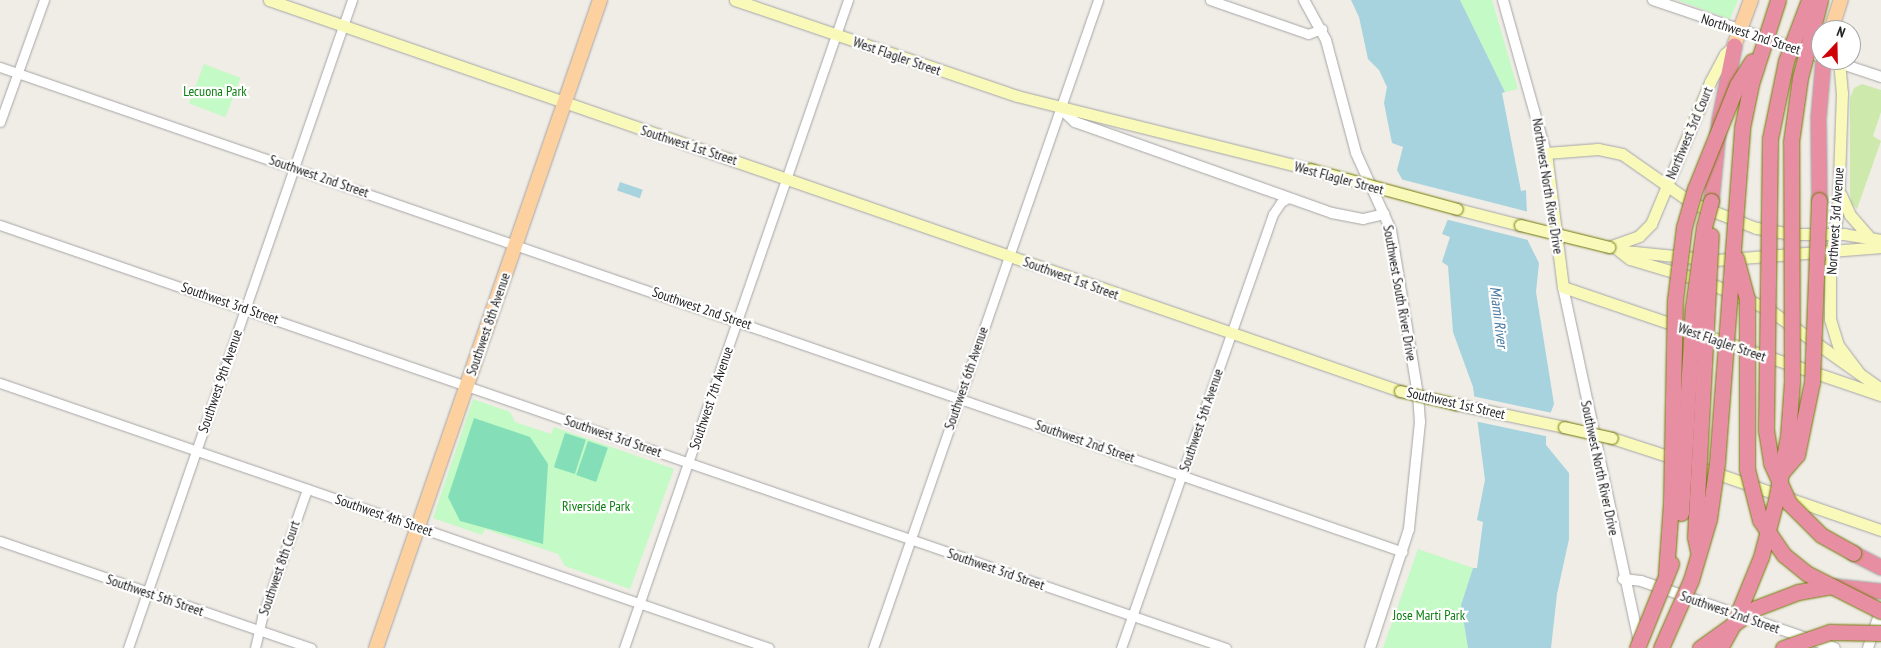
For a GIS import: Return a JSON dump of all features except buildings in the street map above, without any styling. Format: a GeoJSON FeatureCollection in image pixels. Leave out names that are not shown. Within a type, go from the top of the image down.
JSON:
{"type":"FeatureCollection","features":[{"type":"Feature","properties":{"kind":"highway"},"geometry":{"type":"LineString","coordinates":[[1661,648],[1699,554],[1715,481],[1742,128],[1763,45],[1778,0]]}},
{"type":"Feature","properties":{"kind":"highway"},"geometry":{"type":"LineString","coordinates":[[1809,0],[1786,61],[1770,138],[1766,430],[1771,463],[1789,503],[1821,534],[1881,567]]}},
{"type":"Feature","properties":{"kind":"highway"},"geometry":{"type":"LineString","coordinates":[[1720,648],[1734,623],[1761,558],[1782,472],[1792,382],[1791,142],[1800,78],[1820,0]]}},
{"type":"Feature","properties":{"kind":"highway"},"geometry":{"type":"LineString","coordinates":[[1666,573],[1672,503],[1675,300],[1684,227],[1695,189],[1737,85],[1763,45]]}},
{"type":"Feature","properties":{"kind":"highway"},"geometry":{"type":"LineString","coordinates":[[1699,554],[1695,537],[1712,229],[1711,201],[1719,120],[1734,46]]}},
{"type":"Feature","properties":{"kind":"highway"},"geometry":{"type":"LineString","coordinates":[[1782,472],[1798,455],[1812,382],[1819,200],[1818,118],[1821,70]]}},
{"type":"Feature","properties":{"kind":"highway"},"geometry":{"type":"LineString","coordinates":[[1639,648],[1672,561],[1681,508],[1693,308],[1704,227],[1711,201]]}},
{"type":"Feature","properties":{"kind":"highway"},"geometry":{"type":"LineString","coordinates":[[1733,246],[1747,299],[1747,469],[1760,520],[1784,554],[1806,573],[1881,610]]}},
{"type":"Feature","properties":{"kind":"highway"},"geometry":{"type":"LineString","coordinates":[[1853,553],[1881,559]]}},
{"type":"Feature","properties":{"kind":"highway"},"geometry":{"type":"LineString","coordinates":[[1700,648],[1738,619],[1770,602],[1798,592],[1833,586],[1881,582]]}},
{"type":"Feature","properties":{"kind":"highway"},"geometry":{"type":"LineString","coordinates":[[1833,586],[1881,591]]}},
{"type":"Feature","properties":{"kind":"highway"},"geometry":{"type":"LineString","coordinates":[[1782,648],[1830,632],[1881,633]]}},
{"type":"Feature","properties":{"kind":"main road","name":"Southwest 1st Street"},"geometry":{"type":"LineString","coordinates":[[269,0],[787,177],[1230,334],[1400,391],[1612,438],[1881,530]]}},
{"type":"Feature","properties":{"kind":"main road","name":"Southwest 8th Avenue"},"geometry":{"type":"LineString","coordinates":[[376,648],[600,0]]}},
{"type":"Feature","properties":{"kind":"main road","name":"West Flagler Street"},"geometry":{"type":"LineString","coordinates":[[735,0],[1060,108],[1613,248],[1705,260],[1881,247]]}},
{"type":"Feature","properties":{"kind":"main road","name":"Northwest 3rd Court"},"geometry":{"type":"LineString","coordinates":[[1613,248],[1639,236],[1647,230],[1667,187],[1710,82],[1726,54],[1734,46],[1751,0]]}},
{"type":"Feature","properties":{"kind":"main road"},"geometry":{"type":"LineString","coordinates":[[1834,20],[1840,3]]}},
{"type":"Feature","properties":{"kind":"main road"},"geometry":{"type":"LineString","coordinates":[[1839,20],[1840,3]]}},
{"type":"Feature","properties":{"kind":"main road","name":"Northwest 3rd Avenue"},"geometry":{"type":"LineString","coordinates":[[1837,70],[1839,188],[1832,251],[1830,319],[1838,345],[1860,374]]}},
{"type":"Feature","properties":{"kind":"main road"},"geometry":{"type":"LineString","coordinates":[[1546,153],[1607,150],[1622,154],[1667,187],[1700,207],[1756,228],[1791,234],[1835,234],[1881,240]]}},
{"type":"Feature","properties":{"kind":"main road","name":"Northwest North River Drive"},"geometry":{"type":"LineString","coordinates":[[1546,153],[1563,287]]}},
{"type":"Feature","properties":{"kind":"main road"},"geometry":{"type":"LineString","coordinates":[[1646,170],[1663,172],[1676,165]]}},
{"type":"Feature","properties":{"kind":"main road"},"geometry":{"type":"LineString","coordinates":[[1839,188],[1850,215],[1869,237]]}},
{"type":"Feature","properties":{"kind":"main road","name":"West Flagler Street"},"geometry":{"type":"LineString","coordinates":[[1613,248],[1630,259],[1707,282],[1760,305],[1797,326],[1846,367],[1860,374],[1881,389]]}},
{"type":"Feature","properties":{"kind":"main road","name":"West Flagler Street"},"geometry":{"type":"LineString","coordinates":[[1563,287],[1881,395]]}},
{"type":"Feature","properties":{"kind":"street"},"geometry":{"type":"LineString","coordinates":[[0,122],[44,0]]}},
{"type":"Feature","properties":{"kind":"street","name":"Southwest 9th Avenue"},"geometry":{"type":"LineString","coordinates":[[128,648],[352,0]]}},
{"type":"Feature","properties":{"kind":"street","name":"Southwest 7th Avenue"},"geometry":{"type":"LineString","coordinates":[[624,648],[848,0]]}},
{"type":"Feature","properties":{"kind":"street","name":"Southwest 6th Avenue"},"geometry":{"type":"LineString","coordinates":[[873,648],[1098,0]]}},
{"type":"Feature","properties":{"kind":"street"},"geometry":{"type":"LineString","coordinates":[[1210,0],[1308,34],[1322,29]]}},
{"type":"Feature","properties":{"kind":"street","name":"Southwest South River Drive"},"geometry":{"type":"LineString","coordinates":[[1304,0],[1322,29],[1356,153],[1384,214],[1394,242],[1420,410],[1409,529],[1370,648]]}},
{"type":"Feature","properties":{"kind":"street","name":"Northwest North River Drive"},"geometry":{"type":"LineString","coordinates":[[1503,0],[1546,153]]}},
{"type":"Feature","properties":{"kind":"street","name":"Northwest 2nd Street"},"geometry":{"type":"LineString","coordinates":[[1652,0],[1811,54]]}},
{"type":"Feature","properties":{"kind":"street","name":"Southwest 2nd Street"},"geometry":{"type":"LineString","coordinates":[[0,67],[1182,474],[1403,552]]}},
{"type":"Feature","properties":{"kind":"street"},"geometry":{"type":"LineString","coordinates":[[1861,70],[1881,77]]}},
{"type":"Feature","properties":{"kind":"street","name":"West Flagler Street"},"geometry":{"type":"LineString","coordinates":[[1060,108],[1075,122],[1288,198],[1353,219],[1373,218],[1384,214]]}},
{"type":"Feature","properties":{"kind":"street","name":"Southwest 5th Avenue"},"geometry":{"type":"LineString","coordinates":[[1121,648],[1273,214],[1281,202],[1288,198]]}},
{"type":"Feature","properties":{"kind":"street","name":"Southwest 3rd Street"},"geometry":{"type":"LineString","coordinates":[[0,225],[1226,648]]}},
{"type":"Feature","properties":{"kind":"street","name":"Southwest North River Drive"},"geometry":{"type":"LineString","coordinates":[[1563,287],[1639,648]]}},
{"type":"Feature","properties":{"kind":"street","name":"Southwest 4th Street"},"geometry":{"type":"LineString","coordinates":[[0,383],[769,648]]}},
{"type":"Feature","properties":{"kind":"street","name":"Southwest 8th Court"},"geometry":{"type":"LineString","coordinates":[[255,648],[307,489]]}},
{"type":"Feature","properties":{"kind":"street","name":"Southwest 5th Street"},"geometry":{"type":"LineString","coordinates":[[0,541],[311,648]]}},
{"type":"Feature","properties":{"kind":"street","name":"Southwest 2nd Street"},"geometry":{"type":"LineString","coordinates":[[1624,580],[1640,581],[1835,648]]}},
{"type":"Feature","properties":{"kind":"street"},"geometry":{"type":"LineString","coordinates":[[1868,648],[1881,610]]}},
{"type":"Feature","properties":{"kind":"green space"},"geometry":{"type":"Polygon","coordinates":[[[1460,0],[1492,0],[1518,89],[1505,92],[1460,0]]]}},
{"type":"Feature","properties":{"kind":"green space"},"geometry":{"type":"Polygon","coordinates":[[[1677,0],[1738,0],[1730,19],[1677,0]]]}},
{"type":"Feature","properties":{"kind":"green space","name":"Lecuona Park"},"geometry":{"type":"Polygon","coordinates":[[[204,64],[240,78],[225,117],[189,103],[204,64]]]}},
{"type":"Feature","properties":{"kind":"green space"},"geometry":{"type":"Polygon","coordinates":[[[1862,84],[1881,90],[1881,112],[1873,136],[1881,141],[1857,209],[1851,203],[1850,192],[1850,98],[1854,88],[1862,84]]]}},
{"type":"Feature","properties":{"kind":"green space","name":"Riverside Park"},"geometry":{"type":"Polygon","coordinates":[[[473,399],[510,412],[515,422],[551,434],[554,427],[674,469],[630,589],[565,566],[558,554],[485,529],[482,535],[433,518],[473,399]]]}},
{"type":"Feature","properties":{"kind":"green space"},"geometry":{"type":"Polygon","coordinates":[[[474,418],[530,437],[548,464],[543,544],[460,521],[448,497],[474,418]]]}},
{"type":"Feature","properties":{"kind":"green space"},"geometry":{"type":"Polygon","coordinates":[[[565,433],[586,440],[575,474],[554,467],[565,433]]]}},
{"type":"Feature","properties":{"kind":"green space"},"geometry":{"type":"Polygon","coordinates":[[[588,441],[608,448],[596,482],[576,475],[588,441]]]}},
{"type":"Feature","properties":{"kind":"green space","name":"Jose Marti Park"},"geometry":{"type":"Polygon","coordinates":[[[1418,549],[1473,568],[1461,605],[1468,648],[1383,648],[1418,549]]]}},
{"type":"Feature","properties":{"kind":"water","name":"Miami River"},"geometry":{"type":"Polygon","coordinates":[[[1351,0],[1460,0],[1505,92],[1502,93],[1521,191],[1526,190],[1528,241],[1539,263],[1536,292],[1554,404],[1546,425],[1546,445],[1569,473],[1569,539],[1557,594],[1551,648],[1468,648],[1461,605],[1473,568],[1477,568],[1483,522],[1477,520],[1485,480],[1473,387],[1453,332],[1448,266],[1442,262],[1450,237],[1442,234],[1448,219],[1435,200],[1403,181],[1397,170],[1403,147],[1392,143],[1384,103],[1387,87],[1379,70],[1368,59],[1359,17],[1351,0]]]}},
{"type":"Feature","properties":{"kind":"water"},"geometry":{"type":"Polygon","coordinates":[[[620,182],[643,190],[640,198],[617,191],[620,182]]]}},
{"type":"Feature","properties":{"kind":"pier"},"geometry":{"type":"Polygon","coordinates":[[[1400,179],[1529,212],[1532,241],[1445,219],[1440,208],[1420,192],[1401,183],[1400,179]]]}},
{"type":"Feature","properties":{"kind":"pier"},"geometry":{"type":"Polygon","coordinates":[[[1472,396],[1551,413],[1546,436],[1467,419],[1472,396]]]}}]}
